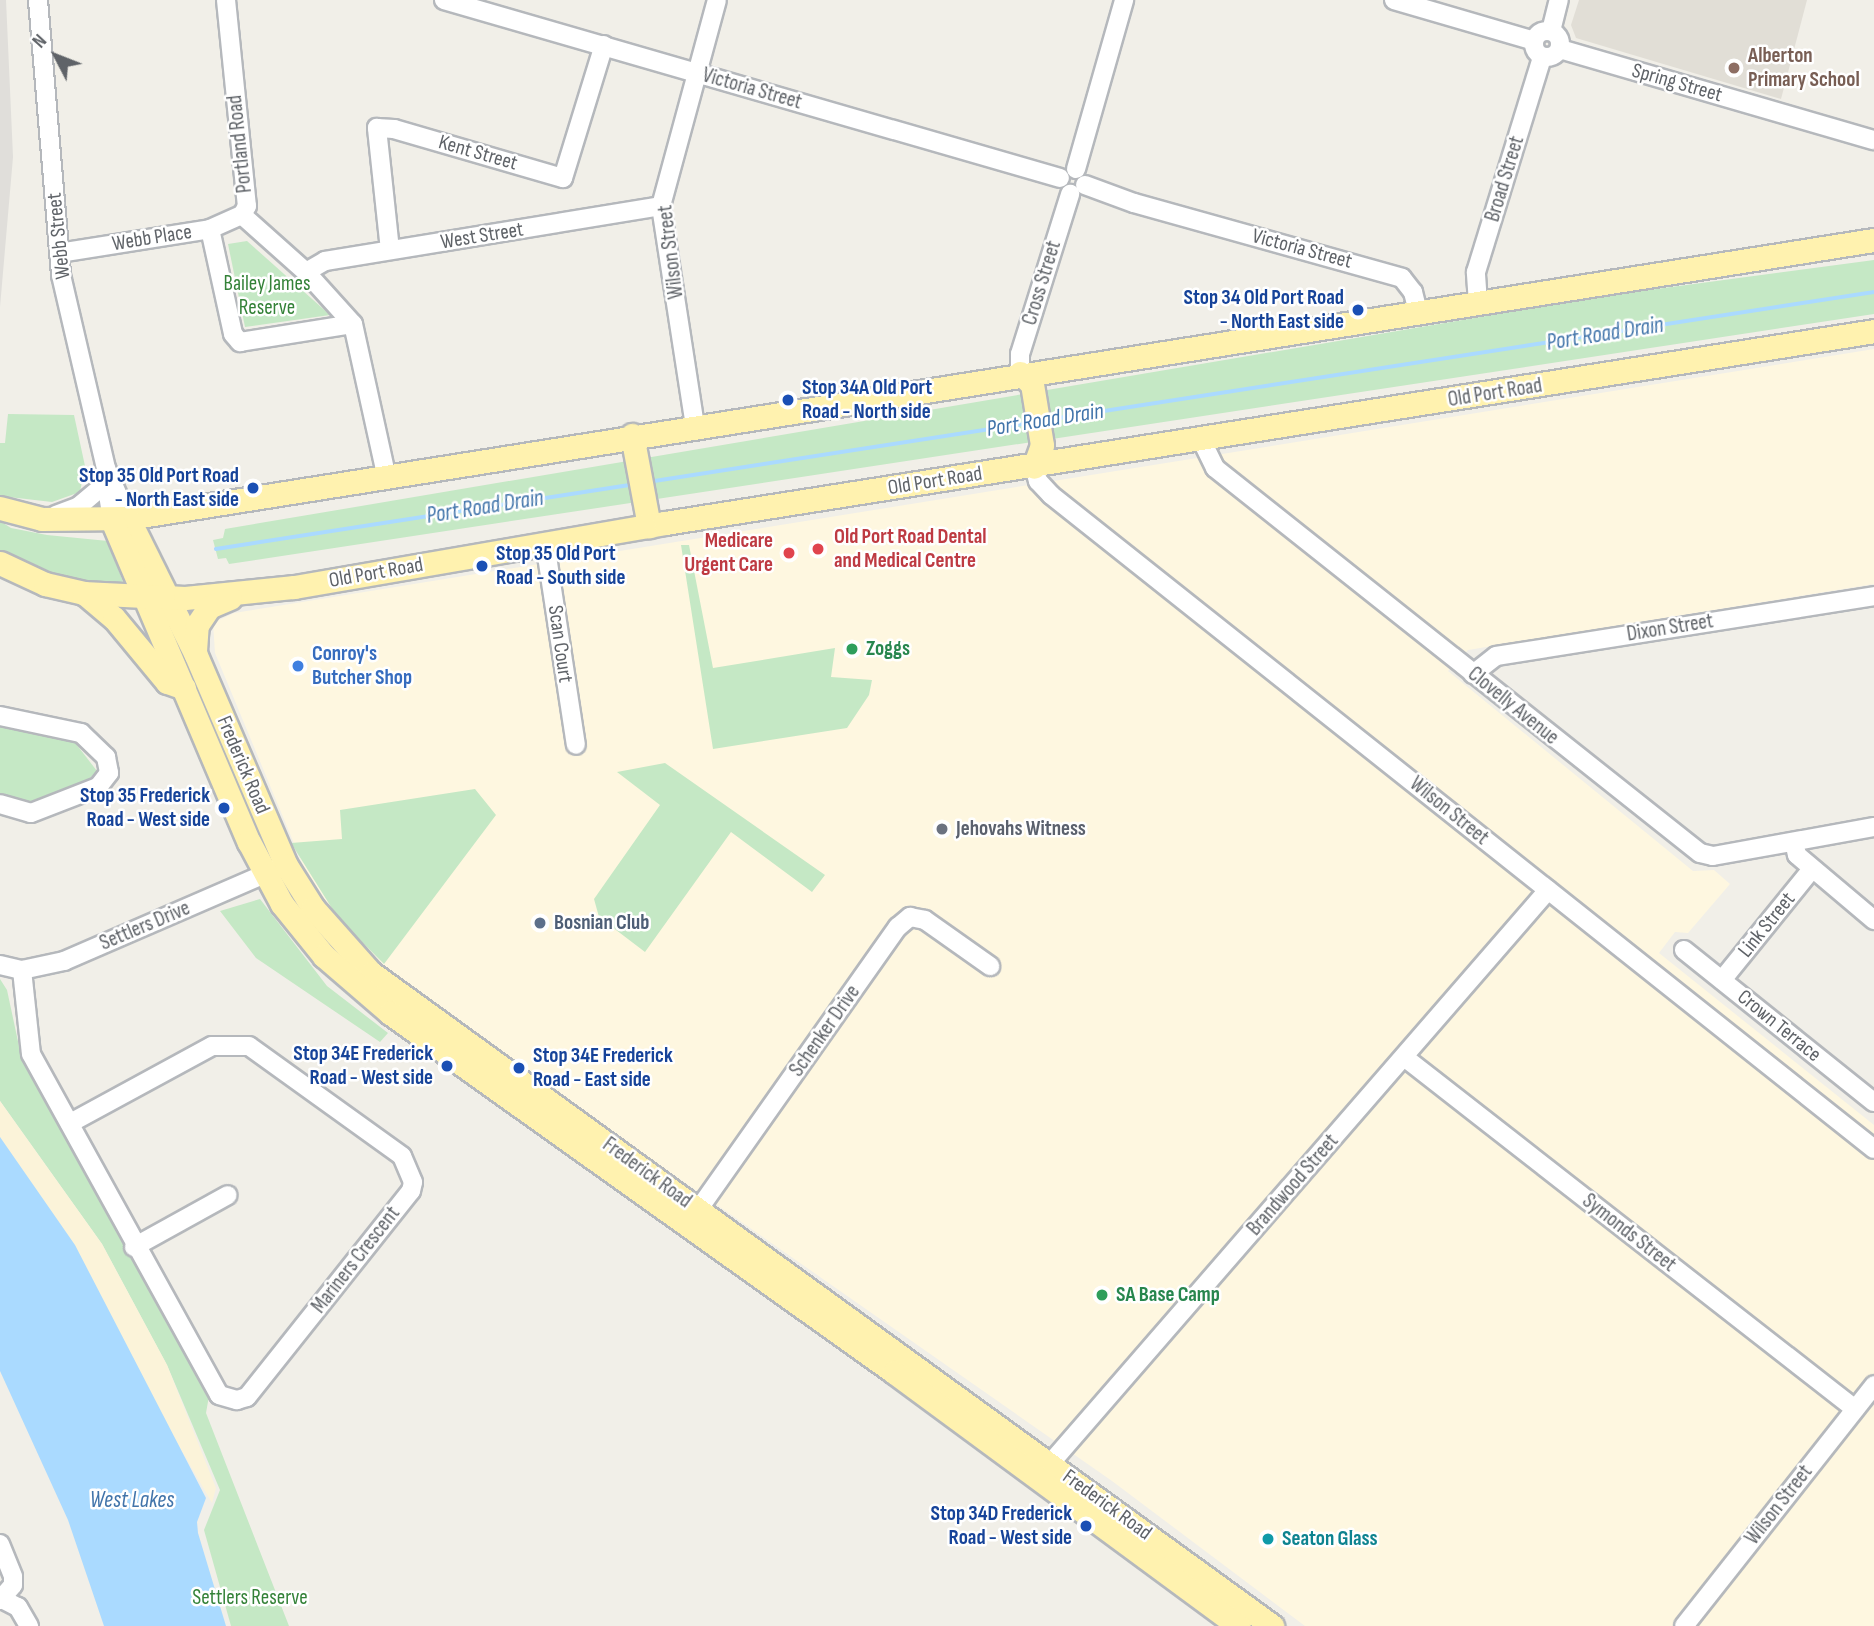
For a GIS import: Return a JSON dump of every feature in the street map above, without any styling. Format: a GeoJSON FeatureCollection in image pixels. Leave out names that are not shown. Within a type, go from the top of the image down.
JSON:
{"type":"FeatureCollection","features":[{"type":"Feature","properties":{"kind":"main road"},"geometry":{"type":"LineString","coordinates":[[0,508],[42,519],[55,530],[123,525],[386,474],[632,435],[1026,381],[1418,312],[1874,240]]}},
{"type":"Feature","properties":{"kind":"main road","name":"Old Port Road"},"geometry":{"type":"LineString","coordinates":[[0,563],[45,584],[83,593],[158,598],[239,594],[1874,331]]}},
{"type":"Feature","properties":{"kind":"main road"},"geometry":{"type":"LineString","coordinates":[[1026,381],[1042,445],[1034,467]]}},
{"type":"Feature","properties":{"kind":"main road"},"geometry":{"type":"LineString","coordinates":[[632,435],[649,526]]}},
{"type":"Feature","properties":{"kind":"main road"},"geometry":{"type":"LineString","coordinates":[[123,525],[158,598]]}},
{"type":"Feature","properties":{"kind":"main road"},"geometry":{"type":"LineString","coordinates":[[83,593],[114,618],[167,682],[184,688]]}},
{"type":"Feature","properties":{"kind":"main road"},"geometry":{"type":"LineString","coordinates":[[195,653],[197,625],[209,607],[239,594]]}},
{"type":"Feature","properties":{"kind":"main road","name":"Frederick Road"},"geometry":{"type":"LineString","coordinates":[[158,598],[195,653],[276,870]]}},
{"type":"Feature","properties":{"kind":"main road","name":"Frederick Road"},"geometry":{"type":"LineString","coordinates":[[158,598],[184,688],[276,870],[371,974],[693,1217],[1044,1471],[1272,1626]]}},
{"type":"Feature","properties":{"kind":"main road","name":"Frederick Road"},"geometry":{"type":"LineString","coordinates":[[1044,1471],[1238,1626]]}},
{"type":"Feature","properties":{"kind":"street","name":"Webb Street"},"geometry":{"type":"LineString","coordinates":[[38,0],[59,253],[82,377],[105,476],[123,525]]}},
{"type":"Feature","properties":{"kind":"street","name":"Portland Road"},"geometry":{"type":"LineString","coordinates":[[226,0],[247,206],[242,215],[306,272],[353,324],[386,474]]}},
{"type":"Feature","properties":{"kind":"street","name":"Victoria Street"},"geometry":{"type":"LineString","coordinates":[[444,0],[1073,181],[1134,203],[1402,278],[1413,292],[1418,312]]}},
{"type":"Feature","properties":{"kind":"street","name":"Wilson Street"},"geometry":{"type":"LineString","coordinates":[[695,426],[661,206],[717,0]]}},
{"type":"Feature","properties":{"kind":"street","name":"Cross Street"},"geometry":{"type":"LineString","coordinates":[[1026,381],[1020,354],[1124,0]]}},
{"type":"Feature","properties":{"kind":"street"},"geometry":{"type":"LineString","coordinates":[[1394,0],[1555,56],[1560,49],[1558,36],[1551,31],[1540,33],[1538,49]]}},
{"type":"Feature","properties":{"kind":"street"},"geometry":{"type":"LineString","coordinates":[[1551,31],[1559,0]]}},
{"type":"Feature","properties":{"kind":"street","name":"Kent Street"},"geometry":{"type":"LineString","coordinates":[[390,250],[377,128],[394,129],[563,178],[604,46]]}},
{"type":"Feature","properties":{"kind":"street","name":"Broad Street"},"geometry":{"type":"LineString","coordinates":[[1478,303],[1476,272],[1538,49]]}},
{"type":"Feature","properties":{"kind":"street","name":"Spring Street"},"geometry":{"type":"LineString","coordinates":[[1560,49],[1874,141]]}},
{"type":"Feature","properties":{"kind":"street","name":"West Street"},"geometry":{"type":"LineString","coordinates":[[306,272],[325,261],[661,206]]}},
{"type":"Feature","properties":{"kind":"street","name":"Webb Place"},"geometry":{"type":"LineString","coordinates":[[59,253],[210,229],[242,215]]}},
{"type":"Feature","properties":{"kind":"street"},"geometry":{"type":"LineString","coordinates":[[210,229],[233,334],[240,342],[353,324]]}},
{"type":"Feature","properties":{"kind":"street","name":"Clovelly Avenue"},"geometry":{"type":"LineString","coordinates":[[1201,439],[1215,468],[1700,853],[1713,856],[1874,827]]}},
{"type":"Feature","properties":{"kind":"street","name":"Wilson Street"},"geometry":{"type":"LineString","coordinates":[[1034,467],[1038,481],[1051,495],[1874,1149]]}},
{"type":"Feature","properties":{"kind":"street"},"geometry":{"type":"LineString","coordinates":[[42,519],[79,506],[105,476]]}},
{"type":"Feature","properties":{"kind":"street","name":"Scan Court"},"geometry":{"type":"LineString","coordinates":[[545,543],[576,745]]}},
{"type":"Feature","properties":{"kind":"street","name":"Dixon Street"},"geometry":{"type":"LineString","coordinates":[[1473,674],[1496,656],[1874,596]]}},
{"type":"Feature","properties":{"kind":"street"},"geometry":{"type":"LineString","coordinates":[[0,716],[81,733],[106,757],[109,773],[98,788],[31,813],[0,804]]}},
{"type":"Feature","properties":{"kind":"street"},"geometry":{"type":"LineString","coordinates":[[1794,842],[1794,852],[1874,920]]}},
{"type":"Feature","properties":{"kind":"street","name":"Link Street"},"geometry":{"type":"LineString","coordinates":[[1722,980],[1812,869]]}},
{"type":"Feature","properties":{"kind":"street","name":"Settlers Drive"},"geometry":{"type":"LineString","coordinates":[[0,965],[22,970],[64,961],[276,870]]}},
{"type":"Feature","properties":{"kind":"street","name":"Brandwood Street"},"geometry":{"type":"LineString","coordinates":[[1044,1471],[1548,890]]}},
{"type":"Feature","properties":{"kind":"street","name":"Schenker Drive"},"geometry":{"type":"LineString","coordinates":[[693,1217],[904,922],[910,918],[925,920],[990,966]]}},
{"type":"Feature","properties":{"kind":"street","name":"Crown Terrace"},"geometry":{"type":"LineString","coordinates":[[1684,950],[1874,1102]]}},
{"type":"Feature","properties":{"kind":"street","name":"Mariners Crescent"},"geometry":{"type":"LineString","coordinates":[[22,970],[31,1054],[210,1385],[219,1395],[237,1400],[254,1388],[411,1191],[412,1172],[402,1156],[248,1046],[212,1046],[70,1123]]}},
{"type":"Feature","properties":{"kind":"street","name":"Symonds Street"},"geometry":{"type":"LineString","coordinates":[[1404,1057],[1854,1409]]}},
{"type":"Feature","properties":{"kind":"street"},"geometry":{"type":"LineString","coordinates":[[134,1247],[228,1195]]}},
{"type":"Feature","properties":{"kind":"street","name":"Wilson Street"},"geometry":{"type":"LineString","coordinates":[[1684,1626],[1874,1385]]}},
{"type":"Feature","properties":{"kind":"street"},"geometry":{"type":"LineString","coordinates":[[0,1544],[13,1577],[1,1599],[18,1607],[29,1626]]}},
{"type":"Feature","properties":{"kind":"shaded area"},"geometry":{"type":"Polygon","coordinates":[[[0,0],[6,0],[13,157],[0,307],[0,0]]]}},
{"type":"Feature","properties":{"kind":"shaded area","name":"Alberton Primary School"},"geometry":{"type":"Polygon","coordinates":[[[1579,0],[1807,0],[1781,99],[1576,38],[1571,25],[1579,0]]]}},
{"type":"Feature","properties":{"kind":"shaded area"},"geometry":{"type":"Polygon","coordinates":[[[1874,349],[1874,584],[1468,650],[1448,671],[1693,871],[1714,870],[1730,884],[1688,933],[1675,932],[1659,953],[1874,1125],[1874,1626],[1305,1626],[1112,1481],[581,1110],[384,965],[338,918],[305,870],[215,653],[213,623],[234,613],[1874,349]]]}},
{"type":"Feature","properties":{"kind":"green space","name":"Bailey James Reserve"},"geometry":{"type":"Polygon","coordinates":[[[247,241],[330,315],[245,327],[228,244],[247,241]]]}},
{"type":"Feature","properties":{"kind":"green space"},"geometry":{"type":"Polygon","coordinates":[[[1874,260],[1874,314],[229,564],[226,558],[218,559],[213,540],[223,538],[225,529],[1604,296],[1874,260]]]}},
{"type":"Feature","properties":{"kind":"green space"},"geometry":{"type":"Polygon","coordinates":[[[8,414],[74,415],[85,466],[80,492],[52,502],[0,496],[0,443],[5,443],[8,414]]]}},
{"type":"Feature","properties":{"kind":"green space"},"geometry":{"type":"Polygon","coordinates":[[[0,521],[11,528],[47,535],[108,541],[126,590],[94,587],[42,572],[0,552],[0,521]]]}},
{"type":"Feature","properties":{"kind":"green space"},"geometry":{"type":"Polygon","coordinates":[[[681,545],[689,545],[713,668],[835,648],[831,677],[872,680],[869,695],[847,728],[713,749],[681,545]]]}},
{"type":"Feature","properties":{"kind":"green space"},"geometry":{"type":"Polygon","coordinates":[[[0,725],[73,740],[97,771],[88,780],[32,802],[0,794],[0,725]]]}},
{"type":"Feature","properties":{"kind":"green space"},"geometry":{"type":"Polygon","coordinates":[[[665,763],[825,875],[812,892],[731,832],[645,952],[599,917],[594,899],[660,805],[617,772],[665,763]]]}},
{"type":"Feature","properties":{"kind":"green space"},"geometry":{"type":"Polygon","coordinates":[[[475,789],[496,815],[384,964],[338,918],[291,843],[342,839],[340,810],[475,789]]]}},
{"type":"Feature","properties":{"kind":"green space"},"geometry":{"type":"Polygon","coordinates":[[[260,899],[327,986],[388,1033],[380,1042],[256,958],[220,911],[260,899]]]}},
{"type":"Feature","properties":{"kind":"green space","name":"Settlers Reserve"},"geometry":{"type":"Polygon","coordinates":[[[0,979],[7,990],[19,1046],[209,1396],[206,1413],[289,1626],[231,1626],[204,1530],[220,1490],[167,1365],[102,1244],[0,1101],[0,979]]]}},
{"type":"Feature","properties":{"kind":"sand"},"geometry":{"type":"Polygon","coordinates":[[[0,1101],[102,1244],[167,1365],[216,1488],[212,1503],[0,1137],[0,1101]]]}},
{"type":"Feature","properties":{"kind":"water","name":"West Lakes"},"geometry":{"type":"Polygon","coordinates":[[[0,1137],[75,1245],[206,1498],[197,1522],[198,1533],[226,1626],[104,1626],[68,1520],[0,1371],[0,1137]]]}},
{"type":"Feature","properties":{"kind":"waterway","name":"Port Road Drain"},"geometry":{"type":"LineString","coordinates":[[1046,420],[1874,292]]}},
{"type":"Feature","properties":{"kind":"waterway","name":"Port Road Drain"},"geometry":{"type":"LineString","coordinates":[[648,482],[1031,423]]}},
{"type":"Feature","properties":{"kind":"waterway","name":"Port Road Drain"},"geometry":{"type":"LineString","coordinates":[[216,549],[634,484]]}},
{"type":"Feature","properties":{"kind":"place","name":"Alberton Primary School"},"geometry":{"type":"Point","coordinates":[1734,68]}},
{"type":"Feature","properties":{"kind":"place","name":"Stop 34 Old Port Road - North East side"},"geometry":{"type":"Point","coordinates":[1358,310]}},
{"type":"Feature","properties":{"kind":"place","name":"Stop 34A Old Port Road - North side"},"geometry":{"type":"Point","coordinates":[788,400]}},
{"type":"Feature","properties":{"kind":"place","name":"Stop 35 Old Port Road - North East side"},"geometry":{"type":"Point","coordinates":[253,488]}},
{"type":"Feature","properties":{"kind":"place","name":"Old Port Road Dental and Medical Centre"},"geometry":{"type":"Point","coordinates":[818,549]}},
{"type":"Feature","properties":{"kind":"place","name":"Medicare Urgent Care"},"geometry":{"type":"Point","coordinates":[789,553]}},
{"type":"Feature","properties":{"kind":"place","name":"Stop 35 Old Port Road - South side"},"geometry":{"type":"Point","coordinates":[482,566]}},
{"type":"Feature","properties":{"kind":"place","name":"Zoggs"},"geometry":{"type":"Point","coordinates":[852,649]}},
{"type":"Feature","properties":{"kind":"place","name":"Conroy's Butcher Shop"},"geometry":{"type":"Point","coordinates":[298,666]}},
{"type":"Feature","properties":{"kind":"place","name":"Stop 35 Frederick Road - West side"},"geometry":{"type":"Point","coordinates":[224,808]}},
{"type":"Feature","properties":{"kind":"place","name":"Jehovahs Witness"},"geometry":{"type":"Point","coordinates":[942,829]}},
{"type":"Feature","properties":{"kind":"place","name":"Bosnian Club"},"geometry":{"type":"Point","coordinates":[540,923]}},
{"type":"Feature","properties":{"kind":"place","name":"Stop 34E Frederick Road - West side"},"geometry":{"type":"Point","coordinates":[447,1066]}},
{"type":"Feature","properties":{"kind":"place","name":"Stop 34E Frederick Road - East side"},"geometry":{"type":"Point","coordinates":[519,1068]}},
{"type":"Feature","properties":{"kind":"place","name":"SA Base Camp"},"geometry":{"type":"Point","coordinates":[1102,1295]}},
{"type":"Feature","properties":{"kind":"place","name":"Stop 34D Frederick Road - West side"},"geometry":{"type":"Point","coordinates":[1086,1526]}},
{"type":"Feature","properties":{"kind":"place","name":"Seaton Glass"},"geometry":{"type":"Point","coordinates":[1268,1539]}}]}
